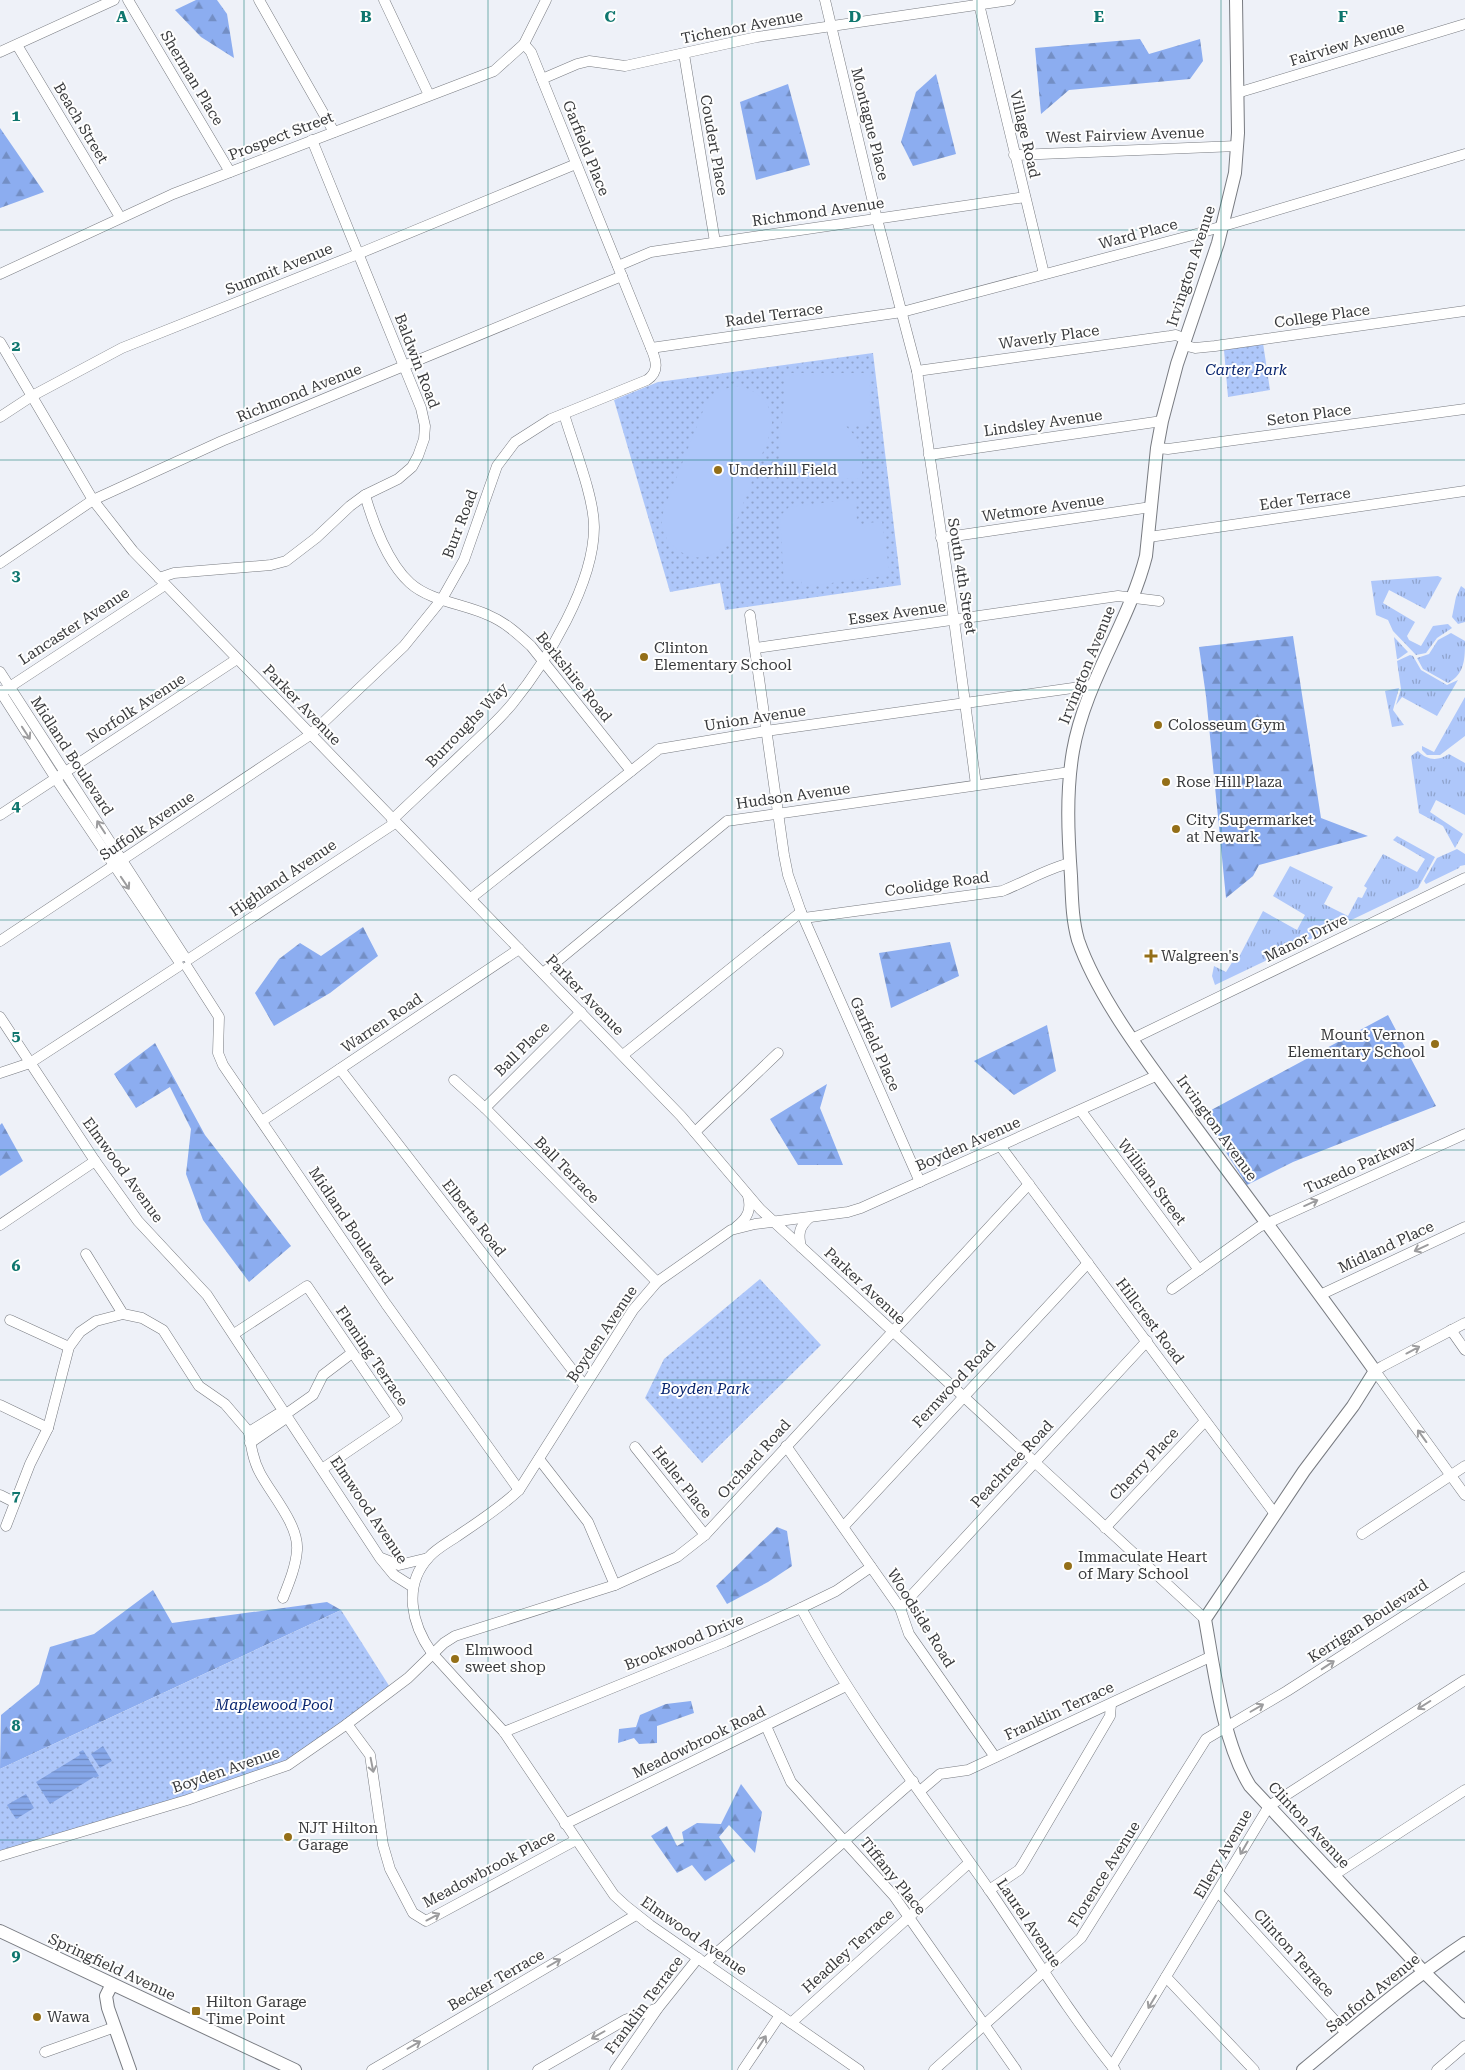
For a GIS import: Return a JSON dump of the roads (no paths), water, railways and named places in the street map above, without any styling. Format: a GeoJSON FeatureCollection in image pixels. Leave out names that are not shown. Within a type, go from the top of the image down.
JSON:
{"type":"FeatureCollection","features":[{"type":"Feature","properties":{"kind":"main road","name":"Irvington Avenue"},"geometry":{"type":"LineString","coordinates":[[1236,0],[1237,93],[1235,173],[1222,227],[1184,342],[1162,421],[1157,448],[1143,570],[1094,685],[1076,736],[1070,772],[1068,812],[1073,919],[1079,941],[1101,988],[1132,1039],[1375,1371]]}},
{"type":"Feature","properties":{"kind":"main road"},"geometry":{"type":"LineString","coordinates":[[1206,1619],[1275,1514],[1375,1371]]}},
{"type":"Feature","properties":{"kind":"main road","name":"Clinton Avenue"},"geometry":{"type":"LineString","coordinates":[[1206,1619],[1227,1726],[1239,1768],[1250,1786],[1424,1972],[1465,2012]]}},
{"type":"Feature","properties":{"kind":"main road","name":"Springfield Avenue"},"geometry":{"type":"LineString","coordinates":[[0,1931],[24,1944],[295,2070]]}},
{"type":"Feature","properties":{"kind":"main road","name":"Springfield Avenue"},"geometry":{"type":"LineString","coordinates":[[0,1938],[13,1943],[24,1944]]}},
{"type":"Feature","properties":{"kind":"main road","name":"Sanford Avenue"},"geometry":{"type":"LineString","coordinates":[[1303,2070],[1424,1972],[1465,1943]]}},
{"type":"Feature","properties":{"kind":"main road"},"geometry":{"type":"LineString","coordinates":[[112,1984],[106,1996],[108,2008],[130,2070]]}},
{"type":"Feature","properties":{"kind":"street"},"geometry":{"type":"LineString","coordinates":[[0,52],[114,0]]}},
{"type":"Feature","properties":{"kind":"street","name":"Sherman Place"},"geometry":{"type":"LineString","coordinates":[[128,0],[230,172]]}},
{"type":"Feature","properties":{"kind":"street"},"geometry":{"type":"LineString","coordinates":[[259,0],[334,132]]}},
{"type":"Feature","properties":{"kind":"street"},"geometry":{"type":"LineString","coordinates":[[384,0],[429,95]]}},
{"type":"Feature","properties":{"kind":"street","name":"Prospect Street"},"geometry":{"type":"LineString","coordinates":[[0,274],[120,218],[230,172],[494,71],[524,44],[546,0]]}},
{"type":"Feature","properties":{"kind":"street","name":"Montague Place"},"geometry":{"type":"LineString","coordinates":[[825,0],[877,219],[917,371]]}},
{"type":"Feature","properties":{"kind":"street","name":"Tichenor Avenue"},"geometry":{"type":"LineString","coordinates":[[542,79],[577,64],[589,62],[625,66],[757,38],[979,2],[1010,0]]}},
{"type":"Feature","properties":{"kind":"street","name":"Village Road"},"geometry":{"type":"LineString","coordinates":[[979,2],[1014,155],[1044,274]]}},
{"type":"Feature","properties":{"kind":"street","name":"Fairview Avenue"},"geometry":{"type":"LineString","coordinates":[[1237,93],[1465,24]]}},
{"type":"Feature","properties":{"kind":"street","name":"Garfield Place"},"geometry":{"type":"LineString","coordinates":[[524,44],[531,52],[656,361]]}},
{"type":"Feature","properties":{"kind":"street","name":"Beach Street"},"geometry":{"type":"LineString","coordinates":[[17,45],[120,218]]}},
{"type":"Feature","properties":{"kind":"street","name":"Coudert Place"},"geometry":{"type":"LineString","coordinates":[[684,54],[715,242]]}},
{"type":"Feature","properties":{"kind":"street","name":"Baldwin Road"},"geometry":{"type":"LineString","coordinates":[[162,581],[174,573],[271,565],[286,561],[316,538],[350,506],[365,495],[403,476],[415,462],[423,445],[425,426],[423,414],[312,140]]}},
{"type":"Feature","properties":{"kind":"street","name":"West Fairview Avenue"},"geometry":{"type":"LineString","coordinates":[[1014,155],[1236,146]]}},
{"type":"Feature","properties":{"kind":"street","name":"Ward Place"},"geometry":{"type":"LineString","coordinates":[[902,312],[1222,227],[1465,155]]}},
{"type":"Feature","properties":{"kind":"street","name":"Summit Avenue"},"geometry":{"type":"LineString","coordinates":[[0,417],[32,396],[122,348],[358,254],[576,164]]}},
{"type":"Feature","properties":{"kind":"street","name":"Richmond Avenue"},"geometry":{"type":"LineString","coordinates":[[0,563],[94,500],[222,441],[404,366],[620,271],[650,252],[1025,197]]}},
{"type":"Feature","properties":{"kind":"street","name":"College Place"},"geometry":{"type":"LineString","coordinates":[[1184,342],[1195,348],[1215,346],[1465,311]]}},
{"type":"Feature","properties":{"kind":"street","name":"Radel Terrace"},"geometry":{"type":"LineString","coordinates":[[651,348],[902,312]]}},
{"type":"Feature","properties":{"kind":"street","name":"Waverly Place"},"geometry":{"type":"LineString","coordinates":[[917,371],[1176,335],[1184,342]]}},
{"type":"Feature","properties":{"kind":"street","name":"Parker Avenue"},"geometry":{"type":"LineString","coordinates":[[0,342],[94,500],[133,551],[393,821],[471,898],[623,1055],[695,1132],[748,1196],[774,1222],[1206,1619]]}},
{"type":"Feature","properties":{"kind":"street","name":"Burr Road"},"geometry":{"type":"LineString","coordinates":[[310,735],[404,646],[442,599],[464,560],[497,466],[507,452],[527,433],[542,424],[647,380],[654,373],[656,361]]}},
{"type":"Feature","properties":{"kind":"street","name":"South 4th Street"},"geometry":{"type":"LineString","coordinates":[[917,371],[954,620],[976,786]]}},
{"type":"Feature","properties":{"kind":"street","name":"Seton Place"},"geometry":{"type":"LineString","coordinates":[[1157,448],[1178,447],[1465,409]]}},
{"type":"Feature","properties":{"kind":"street","name":"Burroughs Way"},"geometry":{"type":"LineString","coordinates":[[393,821],[512,704],[542,660],[575,601],[593,547],[592,508],[564,414]]}},
{"type":"Feature","properties":{"kind":"street","name":"Lindsley Avenue"},"geometry":{"type":"LineString","coordinates":[[929,455],[1162,421]]}},
{"type":"Feature","properties":{"kind":"street","name":"Eder Terrace"},"geometry":{"type":"LineString","coordinates":[[1148,536],[1465,491]]}},
{"type":"Feature","properties":{"kind":"street","name":"Berkshire Road"},"geometry":{"type":"LineString","coordinates":[[365,495],[373,519],[396,567],[410,584],[442,599],[500,621],[531,646],[631,771]]}},
{"type":"Feature","properties":{"kind":"street","name":"Wetmore Avenue"},"geometry":{"type":"LineString","coordinates":[[941,538],[1151,507]]}},
{"type":"Feature","properties":{"kind":"street","name":"Lancaster Avenue"},"geometry":{"type":"LineString","coordinates":[[3,691],[162,581]]}},
{"type":"Feature","properties":{"kind":"street","name":"Essex Avenue"},"geometry":{"type":"LineString","coordinates":[[756,648],[1118,596],[1132,597]]}},
{"type":"Feature","properties":{"kind":"street","name":"Irvington Avenue"},"geometry":{"type":"LineString","coordinates":[[1132,597],[1158,601]]}},
{"type":"Feature","properties":{"kind":"street","name":"Garfield Place"},"geometry":{"type":"LineString","coordinates":[[750,615],[788,876],[802,915],[920,1182]]}},
{"type":"Feature","properties":{"kind":"street","name":"Norfolk Avenue"},"geometry":{"type":"LineString","coordinates":[[0,815],[237,659]]}},
{"type":"Feature","properties":{"kind":"street","name":"Midland Boulevard"},"geometry":{"type":"LineString","coordinates":[[0,672],[3,691],[56,778],[118,863],[218,1018],[219,1059],[381,1297],[519,1490]]}},
{"type":"Feature","properties":{"kind":"street","name":"Union Avenue"},"geometry":{"type":"LineString","coordinates":[[471,898],[659,749],[766,730],[1094,685]]}},
{"type":"Feature","properties":{"kind":"street","name":"Midland Boulevard"},"geometry":{"type":"LineString","coordinates":[[3,691],[66,772],[118,863]]}},
{"type":"Feature","properties":{"kind":"street","name":"Suffolk Avenue"},"geometry":{"type":"LineString","coordinates":[[0,941],[310,735]]}},
{"type":"Feature","properties":{"kind":"street","name":"Hudson Avenue"},"geometry":{"type":"LineString","coordinates":[[543,973],[727,821],[1070,772]]}},
{"type":"Feature","properties":{"kind":"street","name":"Highland Avenue"},"geometry":{"type":"LineString","coordinates":[[0,1073],[30,1063],[393,821]]}},
{"type":"Feature","properties":{"kind":"street","name":"Coolidge Road"},"geometry":{"type":"LineString","coordinates":[[802,915],[1002,890],[1027,882],[1054,867],[1070,863]]}},
{"type":"Feature","properties":{"kind":"street","name":"Manor Drive"},"geometry":{"type":"LineString","coordinates":[[1132,1039],[1465,878]]}},
{"type":"Feature","properties":{"kind":"street"},"geometry":{"type":"LineString","coordinates":[[623,1055],[802,915]]}},
{"type":"Feature","properties":{"kind":"street","name":"Warren Road"},"geometry":{"type":"LineString","coordinates":[[262,1122],[519,949]]}},
{"type":"Feature","properties":{"kind":"street","name":"Ball Place"},"geometry":{"type":"LineString","coordinates":[[485,1108],[580,1012]]}},
{"type":"Feature","properties":{"kind":"street","name":"Elmwood Avenue"},"geometry":{"type":"LineString","coordinates":[[0,1017],[138,1221],[207,1295],[380,1558],[394,1575],[413,1586],[413,1611],[417,1626],[432,1653],[504,1732],[614,1895],[636,1915],[859,2070]]}},
{"type":"Feature","properties":{"kind":"street"},"geometry":{"type":"LineString","coordinates":[[695,1132],[778,1053]]}},
{"type":"Feature","properties":{"kind":"street","name":"Elberta Road"},"geometry":{"type":"LineString","coordinates":[[340,1069],[584,1385]]}},
{"type":"Feature","properties":{"kind":"street","name":"Boyden Avenue"},"geometry":{"type":"LineString","coordinates":[[413,1586],[428,1558],[506,1502],[519,1490],[633,1310],[657,1282],[731,1230],[744,1226],[848,1212],[1001,1147],[1158,1075]]}},
{"type":"Feature","properties":{"kind":"street","name":"Ball Terrace"},"geometry":{"type":"LineString","coordinates":[[454,1080],[485,1108],[657,1282]]}},
{"type":"Feature","properties":{"kind":"street","name":"William Street"},"geometry":{"type":"LineString","coordinates":[[1081,1111],[1199,1270]]}},
{"type":"Feature","properties":{"kind":"street","name":"Tuxedo Parkway"},"geometry":{"type":"LineString","coordinates":[[1172,1289],[1253,1230],[1266,1223],[1465,1134]]}},
{"type":"Feature","properties":{"kind":"street","name":"Hillcrest Road"},"geometry":{"type":"LineString","coordinates":[[1001,1147],[1275,1514]]}},
{"type":"Feature","properties":{"kind":"street"},"geometry":{"type":"LineString","coordinates":[[0,1225],[95,1160]]}},
{"type":"Feature","properties":{"kind":"street","name":"Orchard Road"},"geometry":{"type":"LineString","coordinates":[[432,1653],[455,1636],[615,1585],[677,1557],[705,1535],[1029,1184]]}},
{"type":"Feature","properties":{"kind":"street"},"geometry":{"type":"LineString","coordinates":[[731,1230],[743,1222],[748,1214],[750,1203],[748,1196]]}},
{"type":"Feature","properties":{"kind":"street"},"geometry":{"type":"LineString","coordinates":[[801,1247],[800,1228],[809,1218]]}},
{"type":"Feature","properties":{"kind":"street","name":"Midland Place"},"geometry":{"type":"LineString","coordinates":[[1320,1295],[1465,1227]]}},
{"type":"Feature","properties":{"kind":"street"},"geometry":{"type":"LineString","coordinates":[[86,1254],[123,1314]]}},
{"type":"Feature","properties":{"kind":"street","name":"Fernwood Road"},"geometry":{"type":"LineString","coordinates":[[844,1526],[1088,1263]]}},
{"type":"Feature","properties":{"kind":"street","name":"Fleming Terrace"},"geometry":{"type":"LineString","coordinates":[[234,1334],[307,1286],[396,1418],[322,1469]]}},
{"type":"Feature","properties":{"kind":"street"},"geometry":{"type":"LineString","coordinates":[[6,1526],[14,1502],[48,1428],[69,1347],[80,1332],[96,1321],[123,1314],[142,1318],[163,1330],[199,1386],[225,1404],[249,1432],[250,1443],[259,1472],[287,1517],[295,1535],[297,1548],[288,1586],[283,1598]]}},
{"type":"Feature","properties":{"kind":"street"},"geometry":{"type":"LineString","coordinates":[[10,1320],[69,1347]]}},
{"type":"Feature","properties":{"kind":"street"},"geometry":{"type":"LineString","coordinates":[[1465,1323],[1375,1371],[1465,1495]]}},
{"type":"Feature","properties":{"kind":"street"},"geometry":{"type":"LineString","coordinates":[[1451,1330],[1465,1350]]}},
{"type":"Feature","properties":{"kind":"street","name":"Peachtree Road"},"geometry":{"type":"LineString","coordinates":[[900,1608],[1147,1342]]}},
{"type":"Feature","properties":{"kind":"street"},"geometry":{"type":"LineString","coordinates":[[250,1443],[282,1421],[286,1414],[313,1395],[323,1375],[352,1353]]}},
{"type":"Feature","properties":{"kind":"street"},"geometry":{"type":"LineString","coordinates":[[0,1405],[48,1428]]}},
{"type":"Feature","properties":{"kind":"street"},"geometry":{"type":"LineString","coordinates":[[249,1432],[278,1414],[286,1414]]}},
{"type":"Feature","properties":{"kind":"street","name":"Cherry Place"},"geometry":{"type":"LineString","coordinates":[[1105,1528],[1205,1421]]}},
{"type":"Feature","properties":{"kind":"street","name":"Woodside Road"},"geometry":{"type":"LineString","coordinates":[[786,1446],[900,1608],[909,1634],[995,1757]]}},
{"type":"Feature","properties":{"kind":"street","name":"Heller Place"},"geometry":{"type":"LineString","coordinates":[[635,1447],[705,1535]]}},
{"type":"Feature","properties":{"kind":"street"},"geometry":{"type":"LineString","coordinates":[[539,1460],[588,1522],[615,1585]]}},
{"type":"Feature","properties":{"kind":"street"},"geometry":{"type":"LineString","coordinates":[[1362,1534],[1465,1466]]}},
{"type":"Feature","properties":{"kind":"street"},"geometry":{"type":"LineString","coordinates":[[0,1495],[14,1502]]}},
{"type":"Feature","properties":{"kind":"street"},"geometry":{"type":"LineString","coordinates":[[380,1558],[399,1565],[428,1558]]}},
{"type":"Feature","properties":{"kind":"street","name":"Brookwood Drive"},"geometry":{"type":"LineString","coordinates":[[504,1732],[725,1642],[801,1608],[836,1591],[871,1567]]}},
{"type":"Feature","properties":{"kind":"street","name":"Kerrigan Boulevard"},"geometry":{"type":"LineString","coordinates":[[1287,1691],[1465,1577]]}},
{"type":"Feature","properties":{"kind":"street"},"geometry":{"type":"LineString","coordinates":[[801,1608],[846,1686],[913,1781]]}},
{"type":"Feature","properties":{"kind":"street","name":"Boyden Avenue"},"geometry":{"type":"LineString","coordinates":[[0,1856],[187,1800],[288,1765],[347,1724],[413,1674],[432,1653]]}},
{"type":"Feature","properties":{"kind":"street","name":"Franklin Terrace"},"geometry":{"type":"LineString","coordinates":[[920,1791],[940,1774],[968,1770],[1212,1656]]}},
{"type":"Feature","properties":{"kind":"street","name":"Ellery Avenue"},"geometry":{"type":"LineString","coordinates":[[1114,2068],[1269,1806],[1465,1680]]}},
{"type":"Feature","properties":{"kind":"street","name":"Meadowbrook Road"},"geometry":{"type":"LineString","coordinates":[[565,1824],[846,1686]]}},
{"type":"Feature","properties":{"kind":"street","name":"Florence Avenue"},"geometry":{"type":"LineString","coordinates":[[934,2070],[1082,1938],[1206,1739],[1287,1691]]}},
{"type":"Feature","properties":{"kind":"street"},"geometry":{"type":"LineString","coordinates":[[989,1890],[1018,1870],[1023,1864],[1110,1716],[1111,1704]]}},
{"type":"Feature","properties":{"kind":"street","name":"Meadowbrook Place"},"geometry":{"type":"LineString","coordinates":[[347,1724],[370,1755],[382,1845],[390,1869],[406,1903],[413,1914],[420,1919],[426,1921],[576,1840]]}},
{"type":"Feature","properties":{"kind":"street","name":"Tiffany Place"},"geometry":{"type":"LineString","coordinates":[[766,1726],[791,1782],[894,1896],[1016,2070]]}},
{"type":"Feature","properties":{"kind":"street","name":"Franklin Terrace"},"geometry":{"type":"LineString","coordinates":[[614,2070],[658,2008],[702,1960],[913,1781]]}},
{"type":"Feature","properties":{"kind":"street","name":"Laurel Avenue"},"geometry":{"type":"LineString","coordinates":[[913,1781],[1044,1973],[1114,2068]]}},
{"type":"Feature","properties":{"kind":"street"},"geometry":{"type":"LineString","coordinates":[[1334,1875],[1465,1790]]}},
{"type":"Feature","properties":{"kind":"street","name":"Headley Terrace"},"geometry":{"type":"LineString","coordinates":[[791,2022],[970,1863]]}},
{"type":"Feature","properties":{"kind":"street","name":"Clinton Terrace"},"geometry":{"type":"LineString","coordinates":[[1218,1892],[1347,2034]]}},
{"type":"Feature","properties":{"kind":"street","name":"Becker Terrace"},"geometry":{"type":"LineString","coordinates":[[372,2070],[636,1915]]}},
{"type":"Feature","properties":{"kind":"street"},"geometry":{"type":"LineString","coordinates":[[1166,1978],[1254,2070]]}},
{"type":"Feature","properties":{"kind":"street"},"geometry":{"type":"LineString","coordinates":[[538,2070],[625,2020],[658,2008]]}},
{"type":"Feature","properties":{"kind":"street"},"geometry":{"type":"LineString","coordinates":[[744,2070],[780,2015]]}},
{"type":"Feature","properties":{"kind":"street"},"geometry":{"type":"LineString","coordinates":[[45,2052],[115,2027]]}},
{"type":"Feature","properties":{"kind":"street"},"geometry":{"type":"LineString","coordinates":[[1437,2070],[1465,2046]]}},
{"type":"Feature","properties":{"kind":"place","name":"Underhill Field"},"geometry":{"type":"Point","coordinates":[718,470]}},
{"type":"Feature","properties":{"kind":"place","name":"Clinton Elementary School"},"geometry":{"type":"Point","coordinates":[644,657]}},
{"type":"Feature","properties":{"kind":"place","name":"Colosseum Gym"},"geometry":{"type":"Point","coordinates":[1158,725]}},
{"type":"Feature","properties":{"kind":"place","name":"Rose Hill Plaza"},"geometry":{"type":"Point","coordinates":[1166,782]}},
{"type":"Feature","properties":{"kind":"place","name":"City Supermarket at Newark"},"geometry":{"type":"Point","coordinates":[1176,829]}},
{"type":"Feature","properties":{"kind":"place","name":"Walgreen's"},"geometry":{"type":"Point","coordinates":[1151,956]}},
{"type":"Feature","properties":{"kind":"place","name":"Mount Vernon Elementary School"},"geometry":{"type":"Point","coordinates":[1435,1044]}},
{"type":"Feature","properties":{"kind":"place","name":"Immaculate Heart of Mary School"},"geometry":{"type":"Point","coordinates":[1068,1566]}},
{"type":"Feature","properties":{"kind":"place","name":"Elmwood sweet shop"},"geometry":{"type":"Point","coordinates":[455,1659]}},
{"type":"Feature","properties":{"kind":"place","name":"NJT Hilton Garage"},"geometry":{"type":"Point","coordinates":[288,1837]}},
{"type":"Feature","properties":{"kind":"place","name":"Hilton Garage Time Point"},"geometry":{"type":"Point","coordinates":[196,2011]}},
{"type":"Feature","properties":{"kind":"place","name":"Wawa"},"geometry":{"type":"Point","coordinates":[37,2017]}},
{"type":"Feature","properties":{"kind":"park label","name":"Carter Park"},"geometry":{"type":"Point","coordinates":[1246,370]}},
{"type":"Feature","properties":{"kind":"park label","name":"Boyden Park"},"geometry":{"type":"Point","coordinates":[705,1389]}},
{"type":"Feature","properties":{"kind":"park label","name":"Maplewood Pool"},"geometry":{"type":"Point","coordinates":[274,1705]}}]}
